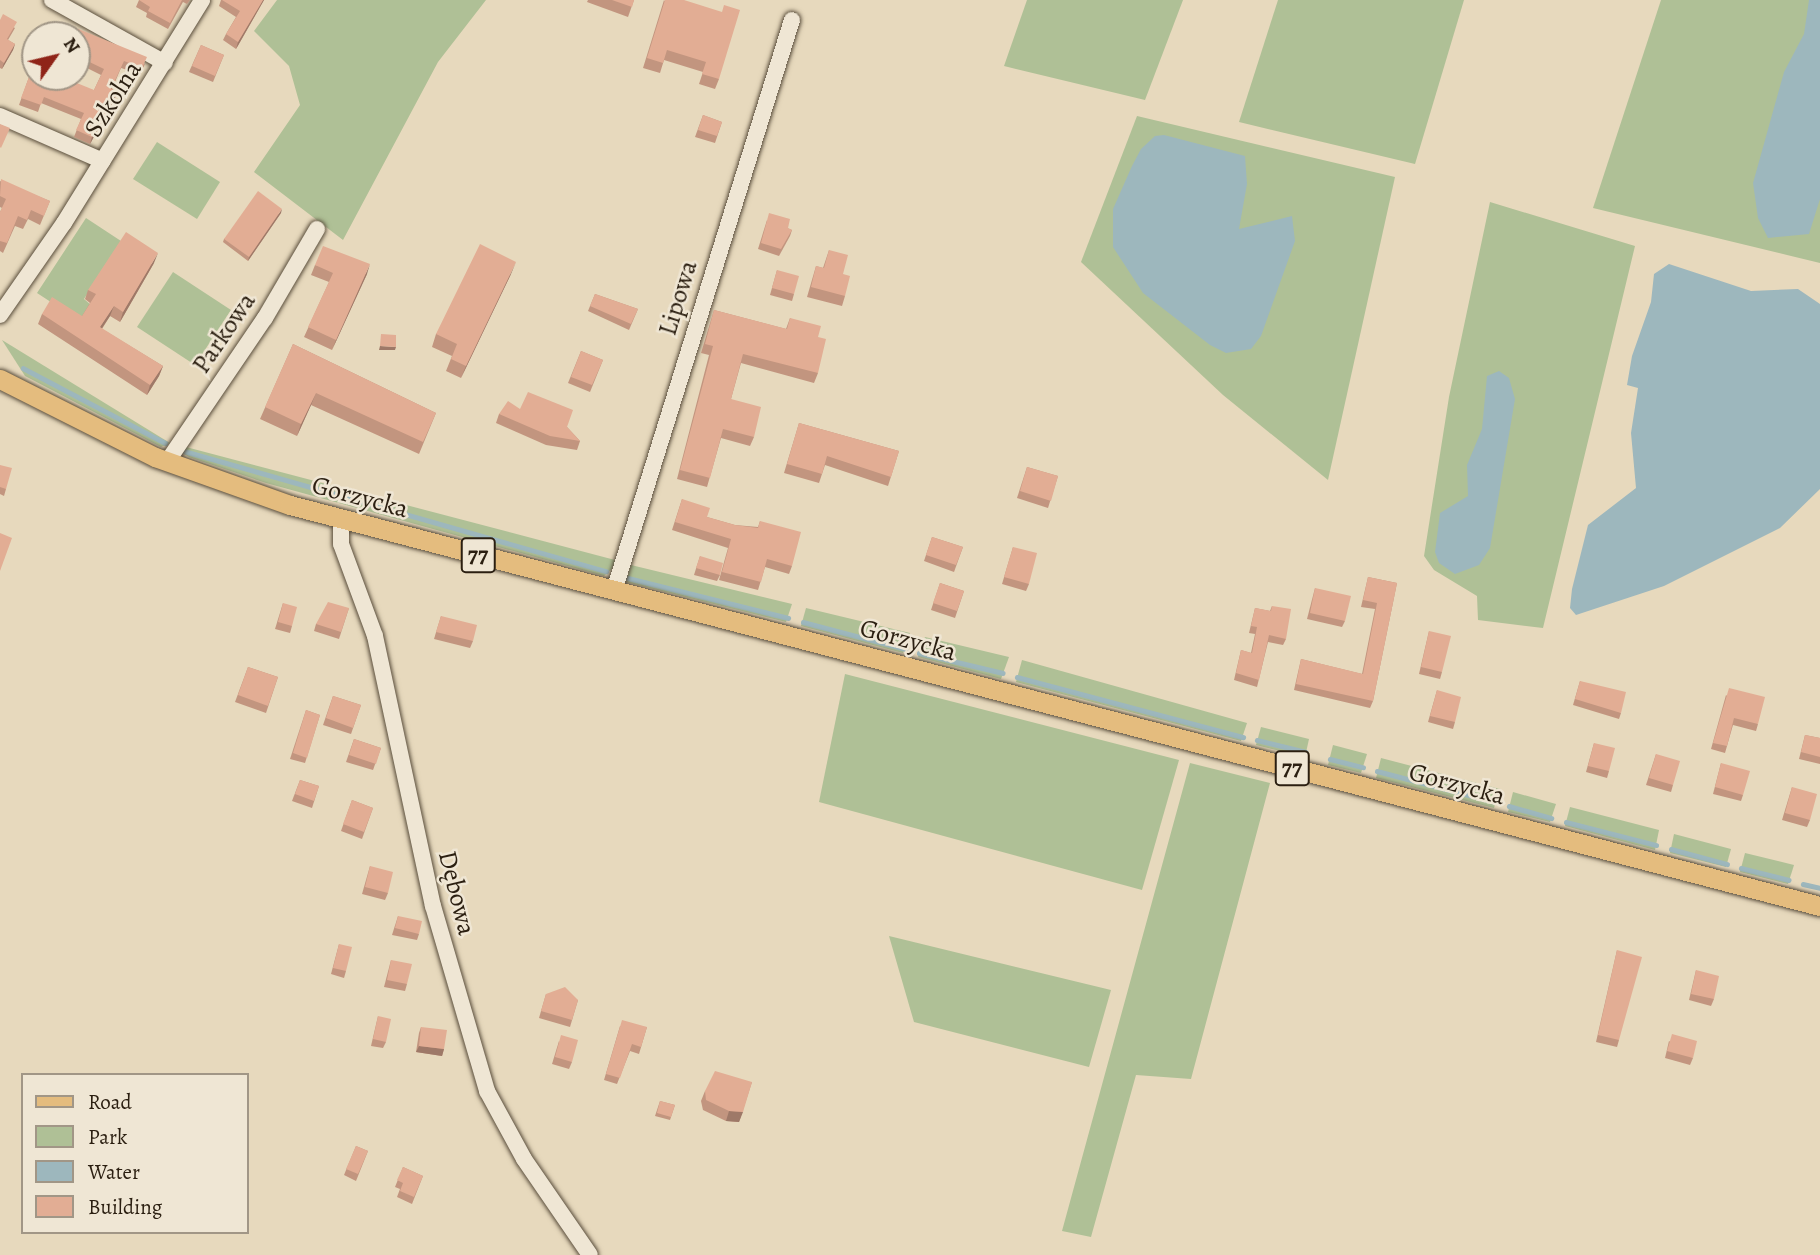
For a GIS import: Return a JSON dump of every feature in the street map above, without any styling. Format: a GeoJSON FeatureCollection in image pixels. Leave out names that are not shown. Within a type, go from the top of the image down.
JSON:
{"type":"FeatureCollection","features":[{"type":"Feature","properties":{"kind":"main road","name":"Gorzycka"},"geometry":{"type":"LineString","coordinates":[[0,379],[167,462],[341,519],[1820,906]]}},
{"type":"Feature","properties":{"kind":"street","name":"Szkolna"},"geometry":{"type":"LineString","coordinates":[[52,0],[165,63]]}},
{"type":"Feature","properties":{"kind":"street","name":"Szkolna"},"geometry":{"type":"LineString","coordinates":[[0,315],[103,161],[202,0]]}},
{"type":"Feature","properties":{"kind":"street","name":"Lipowa"},"geometry":{"type":"LineString","coordinates":[[614,591],[792,20]]}},
{"type":"Feature","properties":{"kind":"street","name":"Szkolna"},"geometry":{"type":"LineString","coordinates":[[0,116],[103,161]]}},
{"type":"Feature","properties":{"kind":"street","name":"Parkowa"},"geometry":{"type":"LineString","coordinates":[[167,462],[265,318],[317,229]]}},
{"type":"Feature","properties":{"kind":"street","name":"Dębowa"},"geometry":{"type":"LineString","coordinates":[[341,519],[341,544],[375,636],[433,906],[487,1091],[524,1159],[590,1255]]}},
{"type":"Feature","properties":{"kind":"green space"},"geometry":{"type":"Polygon","coordinates":[[[277,0],[486,0],[438,62],[343,240],[254,172],[300,105],[289,66],[254,31],[277,0]]]}},
{"type":"Feature","properties":{"kind":"green space"},"geometry":{"type":"Polygon","coordinates":[[[1027,0],[1183,0],[1145,100],[1004,66],[1027,0]]]}},
{"type":"Feature","properties":{"kind":"green space"},"geometry":{"type":"Polygon","coordinates":[[[1278,0],[1464,0],[1415,164],[1239,122],[1278,0]]]}},
{"type":"Feature","properties":{"kind":"green space"},"geometry":{"type":"Polygon","coordinates":[[[1661,0],[1820,0],[1820,263],[1593,208],[1661,0]]]}},
{"type":"Feature","properties":{"kind":"green space"},"geometry":{"type":"Polygon","coordinates":[[[1137,116],[1395,177],[1328,480],[1223,395],[1081,262],[1137,116]]]}},
{"type":"Feature","properties":{"kind":"green space"},"geometry":{"type":"Polygon","coordinates":[[[157,142],[220,182],[197,219],[133,179],[157,142]]]}},
{"type":"Feature","properties":{"kind":"green space"},"geometry":{"type":"Polygon","coordinates":[[[1490,202],[1635,246],[1543,628],[1478,620],[1477,596],[1434,570],[1424,556],[1449,397],[1490,202]]]}},
{"type":"Feature","properties":{"kind":"green space"},"geometry":{"type":"Polygon","coordinates":[[[86,218],[121,241],[84,299],[91,305],[80,321],[37,293],[86,218]]]}},
{"type":"Feature","properties":{"kind":"green space"},"geometry":{"type":"Polygon","coordinates":[[[173,272],[231,310],[195,365],[137,327],[173,272]]]}},
{"type":"Feature","properties":{"kind":"green space"},"geometry":{"type":"Polygon","coordinates":[[[2,340],[170,443],[161,447],[25,376],[2,340]]]}},
{"type":"Feature","properties":{"kind":"green space"},"geometry":{"type":"Polygon","coordinates":[[[186,447],[615,560],[613,568],[604,576],[266,483],[189,457],[184,454],[186,447]]]}},
{"type":"Feature","properties":{"kind":"green space"},"geometry":{"type":"Polygon","coordinates":[[[631,565],[792,604],[786,622],[626,582],[631,565]]]}},
{"type":"Feature","properties":{"kind":"green space"},"geometry":{"type":"Polygon","coordinates":[[[806,608],[910,633],[903,653],[801,626],[806,608]]]}},
{"type":"Feature","properties":{"kind":"green space"},"geometry":{"type":"Polygon","coordinates":[[[925,637],[1009,657],[1001,679],[918,657],[925,637]]]}},
{"type":"Feature","properties":{"kind":"green space"},"geometry":{"type":"Polygon","coordinates":[[[1022,660],[1247,723],[1241,741],[1016,682],[1022,660]]]}},
{"type":"Feature","properties":{"kind":"green space"},"geometry":{"type":"Polygon","coordinates":[[[845,674],[1179,760],[1142,890],[819,802],[845,674]]]}},
{"type":"Feature","properties":{"kind":"green space"},"geometry":{"type":"Polygon","coordinates":[[[1261,727],[1309,739],[1305,757],[1256,745],[1261,727]]]}},
{"type":"Feature","properties":{"kind":"green space"},"geometry":{"type":"Polygon","coordinates":[[[1333,745],[1367,754],[1361,773],[1328,765],[1333,745]]]}},
{"type":"Feature","properties":{"kind":"green space"},"geometry":{"type":"Polygon","coordinates":[[[1381,758],[1500,789],[1494,808],[1376,778],[1381,758]]]}},
{"type":"Feature","properties":{"kind":"green space"},"geometry":{"type":"Polygon","coordinates":[[[1190,763],[1270,783],[1191,1079],[1136,1075],[1091,1237],[1062,1231],[1190,763]]]}},
{"type":"Feature","properties":{"kind":"green space"},"geometry":{"type":"Polygon","coordinates":[[[1513,792],[1556,804],[1550,822],[1508,812],[1513,792]]]}},
{"type":"Feature","properties":{"kind":"green space"},"geometry":{"type":"Polygon","coordinates":[[[1570,807],[1659,830],[1655,850],[1565,826],[1570,807]]]}},
{"type":"Feature","properties":{"kind":"green space"},"geometry":{"type":"Polygon","coordinates":[[[1674,834],[1731,849],[1726,867],[1670,853],[1674,834]]]}},
{"type":"Feature","properties":{"kind":"green space"},"geometry":{"type":"Polygon","coordinates":[[[1745,853],[1794,865],[1788,884],[1740,872],[1745,853]]]}},
{"type":"Feature","properties":{"kind":"green space"},"geometry":{"type":"Polygon","coordinates":[[[889,936],[1111,990],[1089,1067],[914,1022],[889,936]]]}},
{"type":"Feature","properties":{"kind":"water"},"geometry":{"type":"Polygon","coordinates":[[[1809,0],[1820,0],[1820,199],[1809,234],[1768,238],[1758,218],[1753,183],[1784,72],[1804,34],[1809,0]]]}},
{"type":"Feature","properties":{"kind":"water"},"geometry":{"type":"Polygon","coordinates":[[[1164,135],[1245,156],[1247,184],[1239,229],[1292,216],[1295,241],[1261,336],[1251,349],[1226,353],[1210,345],[1143,293],[1113,247],[1113,209],[1132,166],[1141,149],[1155,136],[1164,135]]]}},
{"type":"Feature","properties":{"kind":"water"},"geometry":{"type":"Polygon","coordinates":[[[1669,264],[1751,291],[1798,289],[1820,304],[1820,489],[1780,528],[1664,586],[1576,615],[1570,608],[1572,589],[1588,525],[1636,488],[1631,433],[1638,388],[1627,385],[1632,356],[1651,302],[1654,274],[1669,264]]]}},
{"type":"Feature","properties":{"kind":"water"},"geometry":{"type":"Polygon","coordinates":[[[1499,371],[1509,378],[1515,399],[1490,548],[1479,565],[1455,574],[1439,563],[1435,552],[1440,513],[1468,496],[1467,465],[1482,429],[1487,376],[1499,371]]]}},
{"type":"Feature","properties":{"kind":"building"},"geometry":{"type":"Polygon","coordinates":[[[139,0],[182,0],[170,23],[148,11],[150,7],[139,0]]]}},
{"type":"Feature","properties":{"kind":"building"},"geometry":{"type":"Polygon","coordinates":[[[222,0],[263,0],[238,42],[226,34],[240,11],[222,0]]]}},
{"type":"Feature","properties":{"kind":"building"},"geometry":{"type":"Polygon","coordinates":[[[612,0],[634,0],[632,7],[612,0]]]}},
{"type":"Feature","properties":{"kind":"building"},"geometry":{"type":"Polygon","coordinates":[[[665,0],[684,0],[722,12],[724,5],[740,10],[719,79],[702,74],[706,62],[667,50],[663,63],[647,58],[665,0]]]}},
{"type":"Feature","properties":{"kind":"building"},"geometry":{"type":"Polygon","coordinates":[[[3,14],[17,22],[7,39],[15,44],[4,63],[0,60],[0,20],[3,14]]]}},
{"type":"Feature","properties":{"kind":"building"},"geometry":{"type":"Polygon","coordinates":[[[91,34],[147,57],[142,68],[124,61],[111,89],[117,92],[92,137],[76,130],[84,113],[44,97],[41,105],[21,98],[24,91],[94,90],[104,69],[91,63],[91,34]]]}},
{"type":"Feature","properties":{"kind":"building"},"geometry":{"type":"Polygon","coordinates":[[[201,45],[224,55],[215,76],[192,66],[201,45]]]}},
{"type":"Feature","properties":{"kind":"building"},"geometry":{"type":"Polygon","coordinates":[[[703,115],[722,122],[717,136],[698,130],[703,115]]]}},
{"type":"Feature","properties":{"kind":"building"},"geometry":{"type":"Polygon","coordinates":[[[0,124],[10,128],[1,148],[0,147],[0,124]]]}},
{"type":"Feature","properties":{"kind":"building"},"geometry":{"type":"Polygon","coordinates":[[[1,179],[50,201],[44,216],[31,210],[27,220],[18,216],[7,243],[0,241],[0,212],[6,199],[0,196],[1,179]]]}},
{"type":"Feature","properties":{"kind":"building"},"geometry":{"type":"Polygon","coordinates":[[[258,191],[282,209],[249,257],[224,239],[258,191]]]}},
{"type":"Feature","properties":{"kind":"building"},"geometry":{"type":"Polygon","coordinates":[[[769,213],[790,219],[788,228],[792,230],[781,249],[761,243],[769,213]]]}},
{"type":"Feature","properties":{"kind":"building"},"geometry":{"type":"Polygon","coordinates":[[[126,232],[158,253],[123,312],[114,306],[100,327],[163,366],[150,385],[42,314],[52,297],[82,316],[96,294],[88,290],[126,232]]]}},
{"type":"Feature","properties":{"kind":"building"},"geometry":{"type":"Polygon","coordinates":[[[480,244],[516,262],[466,366],[451,359],[457,344],[436,334],[480,244]]]}},
{"type":"Feature","properties":{"kind":"building"},"geometry":{"type":"Polygon","coordinates":[[[323,246],[370,264],[336,340],[308,327],[333,273],[315,265],[323,246]]]}},
{"type":"Feature","properties":{"kind":"building"},"geometry":{"type":"Polygon","coordinates":[[[829,250],[848,255],[843,274],[850,276],[845,296],[811,287],[816,266],[824,268],[829,250]]]}},
{"type":"Feature","properties":{"kind":"building"},"geometry":{"type":"Polygon","coordinates":[[[777,270],[799,276],[794,294],[772,288],[777,270]]]}},
{"type":"Feature","properties":{"kind":"building"},"geometry":{"type":"Polygon","coordinates":[[[595,294],[638,309],[631,324],[590,306],[595,294]]]}},
{"type":"Feature","properties":{"kind":"building"},"geometry":{"type":"Polygon","coordinates":[[[714,310],[787,329],[790,318],[821,326],[818,337],[826,339],[818,373],[743,354],[731,399],[761,407],[754,437],[723,429],[710,478],[680,470],[713,346],[705,344],[714,310]]]}},
{"type":"Feature","properties":{"kind":"building"},"geometry":{"type":"Polygon","coordinates":[[[381,334],[396,335],[396,347],[380,346],[381,334]]]}},
{"type":"Feature","properties":{"kind":"building"},"geometry":{"type":"Polygon","coordinates":[[[293,344],[436,413],[423,442],[316,393],[301,424],[265,407],[293,344]]]}},
{"type":"Feature","properties":{"kind":"building"},"geometry":{"type":"Polygon","coordinates":[[[581,351],[603,360],[592,385],[571,377],[581,351]]]}},
{"type":"Feature","properties":{"kind":"building"},"geometry":{"type":"Polygon","coordinates":[[[528,392],[573,410],[567,427],[580,441],[550,436],[499,414],[508,401],[520,409],[528,392]]]}},
{"type":"Feature","properties":{"kind":"building"},"geometry":{"type":"Polygon","coordinates":[[[799,423],[899,451],[891,477],[827,456],[822,474],[787,464],[799,423]]]}},
{"type":"Feature","properties":{"kind":"building"},"geometry":{"type":"Polygon","coordinates":[[[0,465],[12,468],[6,489],[0,487],[0,465]]]}},
{"type":"Feature","properties":{"kind":"building"},"geometry":{"type":"Polygon","coordinates":[[[1027,467],[1058,476],[1051,501],[1020,491],[1027,467]]]}},
{"type":"Feature","properties":{"kind":"building"},"geometry":{"type":"Polygon","coordinates":[[[682,499],[710,508],[707,517],[735,525],[758,528],[760,521],[801,532],[792,566],[767,559],[761,582],[722,572],[731,539],[675,522],[682,499]]]}},
{"type":"Feature","properties":{"kind":"building"},"geometry":{"type":"Polygon","coordinates":[[[0,533],[12,538],[0,571],[0,533]]]}},
{"type":"Feature","properties":{"kind":"building"},"geometry":{"type":"Polygon","coordinates":[[[932,537],[963,547],[956,565],[926,555],[932,537]]]}},
{"type":"Feature","properties":{"kind":"building"},"geometry":{"type":"Polygon","coordinates":[[[1013,547],[1037,553],[1029,584],[1004,577],[1013,547]]]}},
{"type":"Feature","properties":{"kind":"building"},"geometry":{"type":"Polygon","coordinates":[[[700,556],[723,563],[720,575],[696,568],[700,556]]]}},
{"type":"Feature","properties":{"kind":"building"},"geometry":{"type":"Polygon","coordinates":[[[1368,577],[1397,583],[1373,701],[1296,684],[1301,659],[1363,674],[1377,603],[1363,600],[1368,577]]]}},
{"type":"Feature","properties":{"kind":"building"},"geometry":{"type":"Polygon","coordinates":[[[940,583],[964,591],[957,611],[933,603],[940,583]]]}},
{"type":"Feature","properties":{"kind":"building"},"geometry":{"type":"Polygon","coordinates":[[[1315,588],[1351,596],[1345,621],[1310,613],[1315,588]]]}},
{"type":"Feature","properties":{"kind":"building"},"geometry":{"type":"Polygon","coordinates":[[[328,602],[349,608],[341,632],[316,624],[328,602]]]}},
{"type":"Feature","properties":{"kind":"building"},"geometry":{"type":"Polygon","coordinates":[[[283,603],[297,607],[292,626],[278,622],[283,603]]]}},
{"type":"Feature","properties":{"kind":"building"},"geometry":{"type":"Polygon","coordinates":[[[1272,606],[1291,609],[1286,639],[1269,635],[1259,680],[1236,673],[1241,650],[1252,653],[1257,627],[1251,626],[1255,608],[1271,611],[1272,606]]]}},
{"type":"Feature","properties":{"kind":"building"},"geometry":{"type":"Polygon","coordinates":[[[441,616],[477,625],[473,641],[436,632],[441,616]]]}},
{"type":"Feature","properties":{"kind":"building"},"geometry":{"type":"Polygon","coordinates":[[[1429,631],[1451,636],[1442,672],[1421,667],[1429,631]]]}},
{"type":"Feature","properties":{"kind":"building"},"geometry":{"type":"Polygon","coordinates":[[[248,667],[278,677],[268,706],[238,695],[248,667]]]}},
{"type":"Feature","properties":{"kind":"building"},"geometry":{"type":"Polygon","coordinates":[[[1580,681],[1626,692],[1621,713],[1575,699],[1580,681]]]}},
{"type":"Feature","properties":{"kind":"building"},"geometry":{"type":"Polygon","coordinates":[[[1729,688],[1765,697],[1758,724],[1734,718],[1727,746],[1713,743],[1729,688]]]}},
{"type":"Feature","properties":{"kind":"building"},"geometry":{"type":"Polygon","coordinates":[[[1437,690],[1461,697],[1455,722],[1430,716],[1437,690]]]}},
{"type":"Feature","properties":{"kind":"building"},"geometry":{"type":"Polygon","coordinates":[[[333,696],[361,705],[353,728],[326,718],[333,696]]]}},
{"type":"Feature","properties":{"kind":"building"},"geometry":{"type":"Polygon","coordinates":[[[306,710],[320,715],[307,758],[293,753],[306,710]]]}},
{"type":"Feature","properties":{"kind":"building"},"geometry":{"type":"Polygon","coordinates":[[[1805,735],[1820,738],[1820,757],[1801,752],[1805,735]]]}},
{"type":"Feature","properties":{"kind":"building"},"geometry":{"type":"Polygon","coordinates":[[[354,739],[381,748],[376,764],[349,755],[354,739]]]}},
{"type":"Feature","properties":{"kind":"building"},"geometry":{"type":"Polygon","coordinates":[[[1594,743],[1615,748],[1609,771],[1588,766],[1594,743]]]}},
{"type":"Feature","properties":{"kind":"building"},"geometry":{"type":"Polygon","coordinates":[[[1656,754],[1680,761],[1673,785],[1649,778],[1656,754]]]}},
{"type":"Feature","properties":{"kind":"building"},"geometry":{"type":"Polygon","coordinates":[[[1721,763],[1750,771],[1743,795],[1715,787],[1721,763]]]}},
{"type":"Feature","properties":{"kind":"building"},"geometry":{"type":"Polygon","coordinates":[[[300,780],[319,786],[314,801],[295,794],[300,780]]]}},
{"type":"Feature","properties":{"kind":"building"},"geometry":{"type":"Polygon","coordinates":[[[1792,787],[1817,794],[1810,820],[1785,813],[1792,787]]]}},
{"type":"Feature","properties":{"kind":"building"},"geometry":{"type":"Polygon","coordinates":[[[352,800],[373,808],[364,832],[343,824],[352,800]]]}},
{"type":"Feature","properties":{"kind":"building"},"geometry":{"type":"Polygon","coordinates":[[[370,866],[393,872],[388,893],[365,887],[370,866]]]}},
{"type":"Feature","properties":{"kind":"building"},"geometry":{"type":"Polygon","coordinates":[[[398,916],[422,921],[419,934],[395,928],[398,916]]]}},
{"type":"Feature","properties":{"kind":"building"},"geometry":{"type":"Polygon","coordinates":[[[339,944],[352,947],[346,971],[333,968],[339,944]]]}},
{"type":"Feature","properties":{"kind":"building"},"geometry":{"type":"Polygon","coordinates":[[[1617,950],[1642,957],[1619,1040],[1598,1035],[1617,950]]]}},
{"type":"Feature","properties":{"kind":"building"},"geometry":{"type":"Polygon","coordinates":[[[391,960],[412,964],[407,984],[387,980],[391,960]]]}},
{"type":"Feature","properties":{"kind":"building"},"geometry":{"type":"Polygon","coordinates":[[[1696,970],[1719,976],[1714,999],[1691,994],[1696,970]]]}},
{"type":"Feature","properties":{"kind":"building"},"geometry":{"type":"Polygon","coordinates":[[[565,987],[578,1000],[572,1020],[541,1011],[546,994],[565,987]]]}},
{"type":"Feature","properties":{"kind":"building"},"geometry":{"type":"Polygon","coordinates":[[[378,1016],[391,1019],[386,1042],[373,1039],[378,1016]]]}},
{"type":"Feature","properties":{"kind":"building"},"geometry":{"type":"Polygon","coordinates":[[[622,1020],[647,1027],[641,1047],[632,1044],[620,1078],[606,1074],[622,1020]]]}},
{"type":"Feature","properties":{"kind":"building"},"geometry":{"type":"Polygon","coordinates":[[[421,1027],[447,1030],[444,1049],[419,1046],[421,1027]]]}},
{"type":"Feature","properties":{"kind":"building"},"geometry":{"type":"Polygon","coordinates":[[[1672,1034],[1697,1041],[1693,1058],[1667,1051],[1672,1034]]]}},
{"type":"Feature","properties":{"kind":"building"},"geometry":{"type":"Polygon","coordinates":[[[561,1035],[578,1040],[572,1062],[555,1057],[561,1035]]]}},
{"type":"Feature","properties":{"kind":"building"},"geometry":{"type":"Polygon","coordinates":[[[715,1071],[752,1082],[743,1112],[729,1111],[706,1100],[705,1091],[715,1071]]]}},
{"type":"Feature","properties":{"kind":"building"},"geometry":{"type":"Polygon","coordinates":[[[660,1101],[675,1105],[671,1117],[657,1113],[660,1101]]]}},
{"type":"Feature","properties":{"kind":"building"},"geometry":{"type":"Polygon","coordinates":[[[356,1146],[368,1151],[358,1174],[346,1169],[356,1146]]]}},
{"type":"Feature","properties":{"kind":"building"},"geometry":{"type":"Polygon","coordinates":[[[403,1167],[423,1176],[414,1197],[400,1191],[403,1183],[397,1180],[403,1167]]]}},
{"type":"Feature","properties":{"kind":"waterway"},"geometry":{"type":"LineString","coordinates":[[23,368],[165,443]]}},
{"type":"Feature","properties":{"kind":"waterway"},"geometry":{"type":"LineString","coordinates":[[184,451],[606,571]]}},
{"type":"Feature","properties":{"kind":"waterway"},"geometry":{"type":"LineString","coordinates":[[628,578],[788,618]]}},
{"type":"Feature","properties":{"kind":"waterway"},"geometry":{"type":"LineString","coordinates":[[803,622],[905,649]]}},
{"type":"Feature","properties":{"kind":"waterway"},"geometry":{"type":"LineString","coordinates":[[919,653],[1003,673]]}},
{"type":"Feature","properties":{"kind":"waterway"},"geometry":{"type":"LineString","coordinates":[[1017,677],[1243,737]]}},
{"type":"Feature","properties":{"kind":"waterway"},"geometry":{"type":"LineString","coordinates":[[1257,740],[1306,752]]}},
{"type":"Feature","properties":{"kind":"waterway"},"geometry":{"type":"LineString","coordinates":[[1330,759],[1363,767]]}},
{"type":"Feature","properties":{"kind":"waterway"},"geometry":{"type":"LineString","coordinates":[[1377,771],[1495,802]]}},
{"type":"Feature","properties":{"kind":"waterway"},"geometry":{"type":"LineString","coordinates":[[1509,806],[1551,818]]}},
{"type":"Feature","properties":{"kind":"waterway"},"geometry":{"type":"LineString","coordinates":[[1566,822],[1656,845]]}},
{"type":"Feature","properties":{"kind":"waterway"},"geometry":{"type":"LineString","coordinates":[[1671,849],[1727,864]]}},
{"type":"Feature","properties":{"kind":"waterway"},"geometry":{"type":"LineString","coordinates":[[1741,868],[1789,880]]}},
{"type":"Feature","properties":{"kind":"waterway"},"geometry":{"type":"LineString","coordinates":[[1803,884],[1820,888]]}}]}
